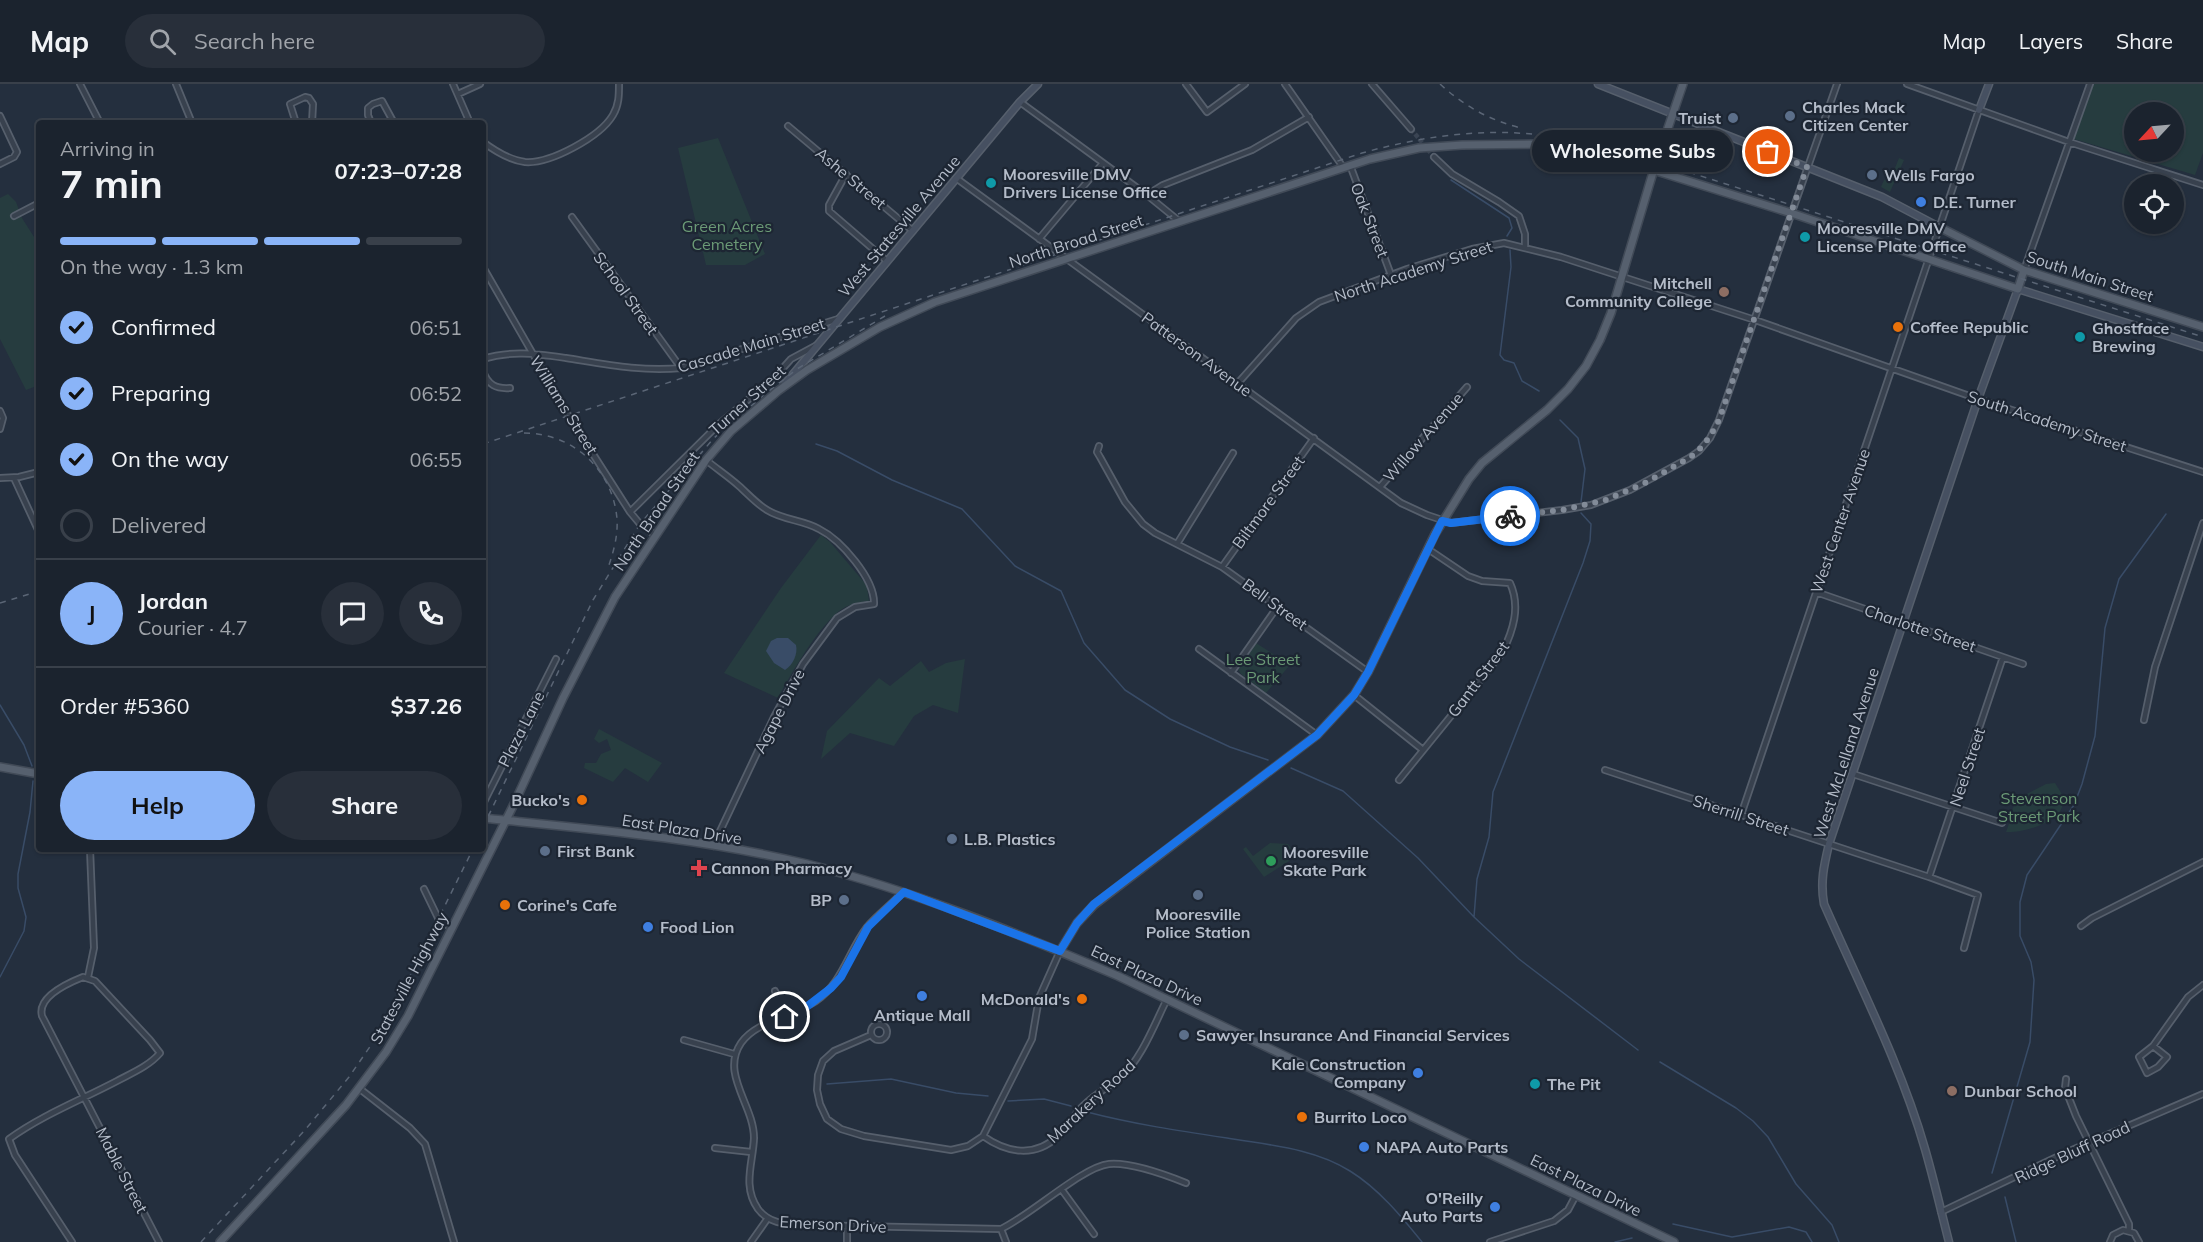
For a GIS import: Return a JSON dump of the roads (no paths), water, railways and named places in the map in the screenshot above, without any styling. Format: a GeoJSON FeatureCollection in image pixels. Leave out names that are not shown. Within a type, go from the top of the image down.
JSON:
{"type":"FeatureCollection","features":[{"type":"Feature","properties":{"kind":"main road"},"geometry":{"type":"LineString","coordinates":[[1060,951],[1077,923],[1094,904],[1317,735],[1354,695],[1368,672],[1442,521],[1469,479],[1482,463],[1547,410],[1568,389],[1586,366],[1601,339],[1683,84]]}},
{"type":"Feature","properties":{"kind":"main road","name":"North Broad Street"},"geometry":{"type":"LineString","coordinates":[[506,821],[587,648],[616,595],[706,460],[731,431],[807,370],[880,327],[916,310],[1346,166],[1419,148],[1462,145],[1541,144],[1577,148],[1791,213],[2018,289]]}},
{"type":"Feature","properties":{"kind":"main road","name":"South Main Street"},"geometry":{"type":"LineString","coordinates":[[1940,227],[2024,270],[2203,327]]}},
{"type":"Feature","properties":{"kind":"main road","name":"West McLelland Avenue"},"geometry":{"type":"LineString","coordinates":[[2018,289],[2024,270]]}},
{"type":"Feature","properties":{"kind":"main road"},"geometry":{"type":"LineString","coordinates":[[0,767],[36,773]]}},
{"type":"Feature","properties":{"kind":"main road","name":"East Plaza Drive"},"geometry":{"type":"LineString","coordinates":[[486,818],[653,836],[713,846],[804,863],[904,892],[1060,951],[1167,999],[1674,1242]]}},
{"type":"Feature","properties":{"kind":"main road","name":"Statesville Highway"},"geometry":{"type":"LineString","coordinates":[[220,1242],[360,1089],[386,1052],[408,1016],[506,821]]}},
{"type":"Feature","properties":{"kind":"street"},"geometry":{"type":"LineString","coordinates":[[80,84],[98,120]]}},
{"type":"Feature","properties":{"kind":"street"},"geometry":{"type":"LineString","coordinates":[[176,84],[191,120]]}},
{"type":"Feature","properties":{"kind":"street"},"geometry":{"type":"LineString","coordinates":[[453,84],[469,120]]}},
{"type":"Feature","properties":{"kind":"street"},"geometry":{"type":"LineString","coordinates":[[458,94],[480,84]]}},
{"type":"Feature","properties":{"kind":"street"},"geometry":{"type":"LineString","coordinates":[[486,144],[509,158],[523,162],[547,159],[593,136],[607,124],[619,101],[619,84]]}},
{"type":"Feature","properties":{"kind":"street","name":"West Statesville Avenue"},"geometry":{"type":"LineString","coordinates":[[782,388],[1020,102],[1038,84]]}},
{"type":"Feature","properties":{"kind":"street"},"geometry":{"type":"LineString","coordinates":[[1186,84],[1207,112],[1245,84]]}},
{"type":"Feature","properties":{"kind":"street","name":"Oak Street"},"geometry":{"type":"LineString","coordinates":[[1285,84],[1346,166],[1391,275]]}},
{"type":"Feature","properties":{"kind":"street"},"geometry":{"type":"LineString","coordinates":[[1372,84],[1411,129]]}},
{"type":"Feature","properties":{"kind":"street"},"geometry":{"type":"LineString","coordinates":[[1598,84],[1882,197],[1940,227]]}},
{"type":"Feature","properties":{"kind":"street"},"geometry":{"type":"LineString","coordinates":[[1442,521],[1451,523],[1591,505],[1630,490],[1699,451],[1710,438],[1719,420],[1837,84]]}},
{"type":"Feature","properties":{"kind":"street"},"geometry":{"type":"LineString","coordinates":[[1907,84],[2069,142],[2203,185]]}},
{"type":"Feature","properties":{"kind":"street"},"geometry":{"type":"LineString","coordinates":[[1979,110],[1989,84]]}},
{"type":"Feature","properties":{"kind":"street"},"geometry":{"type":"LineString","coordinates":[[2024,270],[2090,84]]}},
{"type":"Feature","properties":{"kind":"street"},"geometry":{"type":"LineString","coordinates":[[295,120],[290,104],[305,97],[309,98],[313,104],[312,120]]}},
{"type":"Feature","properties":{"kind":"street"},"geometry":{"type":"LineString","coordinates":[[370,120],[368,108],[381,101],[392,120]]}},
{"type":"Feature","properties":{"kind":"street"},"geometry":{"type":"LineString","coordinates":[[1020,102],[1179,221]]}},
{"type":"Feature","properties":{"kind":"street","name":"West Center Avenue"},"geometry":{"type":"LineString","coordinates":[[1741,814],[1979,110]]}},
{"type":"Feature","properties":{"kind":"street"},"geometry":{"type":"LineString","coordinates":[[0,116],[17,152],[14,157],[0,164]]}},
{"type":"Feature","properties":{"kind":"street"},"geometry":{"type":"LineString","coordinates":[[1147,195],[1163,185],[1252,150],[1309,117]]}},
{"type":"Feature","properties":{"kind":"street","name":"Ashe Street"},"geometry":{"type":"LineString","coordinates":[[788,126],[913,231]]}},
{"type":"Feature","properties":{"kind":"street"},"geometry":{"type":"LineString","coordinates":[[1434,157],[1452,174],[1512,209],[1519,216],[1525,234],[1525,247]]}},
{"type":"Feature","properties":{"kind":"street"},"geometry":{"type":"LineString","coordinates":[[1039,239],[1103,163]]}},
{"type":"Feature","properties":{"kind":"street"},"geometry":{"type":"LineString","coordinates":[[846,174],[829,205],[829,211],[887,261]]}},
{"type":"Feature","properties":{"kind":"street","name":"Patterson Avenue"},"geometry":{"type":"LineString","coordinates":[[956,178],[1380,487],[1413,509],[1442,521]]}},
{"type":"Feature","properties":{"kind":"street"},"geometry":{"type":"LineString","coordinates":[[14,216],[36,205]]}},
{"type":"Feature","properties":{"kind":"street","name":"School Street"},"geometry":{"type":"LineString","coordinates":[[572,217],[681,368]]}},
{"type":"Feature","properties":{"kind":"street","name":"North Academy Street"},"geometry":{"type":"LineString","coordinates":[[1238,383],[1296,318],[1334,295],[1491,244],[1504,243],[1525,247],[1621,276],[1891,368]]}},
{"type":"Feature","properties":{"kind":"street","name":"Williams Street"},"geometry":{"type":"LineString","coordinates":[[486,272],[532,353],[630,512],[640,524],[655,535]]}},
{"type":"Feature","properties":{"kind":"street"},"geometry":{"type":"LineString","coordinates":[[2018,289],[2203,347]]}},
{"type":"Feature","properties":{"kind":"street","name":"West McLelland Avenue"},"geometry":{"type":"LineString","coordinates":[[1949,1242],[1925,1149],[1891,1056],[1824,904],[1821,874],[1829,844],[1978,399],[2018,289]]}},
{"type":"Feature","properties":{"kind":"street","name":"Cascade Main Street"},"geometry":{"type":"LineString","coordinates":[[486,357],[511,352],[532,353],[646,369],[681,368],[841,318]]}},
{"type":"Feature","properties":{"kind":"street","name":"Turner Street"},"geometry":{"type":"LineString","coordinates":[[630,512],[718,424],[774,378],[791,359],[817,345]]}},
{"type":"Feature","properties":{"kind":"street","name":"South Academy Street"},"geometry":{"type":"LineString","coordinates":[[1891,368],[1978,399],[2203,472]]}},
{"type":"Feature","properties":{"kind":"street"},"geometry":{"type":"LineString","coordinates":[[486,378],[489,384],[495,387],[510,388]]}},
{"type":"Feature","properties":{"kind":"street","name":"Willow Avenue"},"geometry":{"type":"LineString","coordinates":[[1380,487],[1467,387]]}},
{"type":"Feature","properties":{"kind":"street"},"geometry":{"type":"LineString","coordinates":[[0,411],[3,418],[0,429]]}},
{"type":"Feature","properties":{"kind":"street","name":"Biltmore Street"},"geometry":{"type":"LineString","coordinates":[[1222,567],[1314,438]]}},
{"type":"Feature","properties":{"kind":"street","name":"Bell Street"},"geometry":{"type":"LineString","coordinates":[[1099,446],[1097,452],[1133,514],[1155,533],[1222,567],[1368,672]]}},
{"type":"Feature","properties":{"kind":"street"},"geometry":{"type":"LineString","coordinates":[[1177,544],[1233,453]]}},
{"type":"Feature","properties":{"kind":"street","name":"Agape Drive"},"geometry":{"type":"LineString","coordinates":[[706,460],[764,508],[778,516],[817,527],[837,542],[870,581],[874,593],[874,604],[855,607],[837,618],[803,664],[774,717],[713,846]]}},
{"type":"Feature","properties":{"kind":"street"},"geometry":{"type":"LineString","coordinates":[[0,478],[14,478],[36,473]]}},
{"type":"Feature","properties":{"kind":"street"},"geometry":{"type":"LineString","coordinates":[[14,478],[36,526]]}},
{"type":"Feature","properties":{"kind":"street"},"geometry":{"type":"LineString","coordinates":[[2144,720],[2155,667],[2203,523]]}},
{"type":"Feature","properties":{"kind":"street","name":"Gantt Street"},"geometry":{"type":"LineString","coordinates":[[1399,780],[1502,653],[1512,632],[1516,611],[1510,583],[1482,581],[1468,576],[1428,549]]}},
{"type":"Feature","properties":{"kind":"street","name":"Charlotte Street"},"geometry":{"type":"LineString","coordinates":[[1816,592],[2023,664]]}},
{"type":"Feature","properties":{"kind":"street"},"geometry":{"type":"LineString","coordinates":[[1232,673],[1278,606]]}},
{"type":"Feature","properties":{"kind":"street"},"geometry":{"type":"LineString","coordinates":[[1199,649],[1317,735]]}},
{"type":"Feature","properties":{"kind":"street","name":"Neel Street"},"geometry":{"type":"LineString","coordinates":[[1929,877],[2003,657]]}},
{"type":"Feature","properties":{"kind":"street","name":"Plaza Lane"},"geometry":{"type":"LineString","coordinates":[[486,797],[556,659]]}},
{"type":"Feature","properties":{"kind":"street"},"geometry":{"type":"LineString","coordinates":[[1354,695],[1423,750]]}},
{"type":"Feature","properties":{"kind":"street","name":"Sherrill Street"},"geometry":{"type":"LineString","coordinates":[[1605,770],[1978,895],[1964,948]]}},
{"type":"Feature","properties":{"kind":"street"},"geometry":{"type":"LineString","coordinates":[[1853,774],[2001,823]]}},
{"type":"Feature","properties":{"kind":"street"},"geometry":{"type":"LineString","coordinates":[[72,1242],[15,1155],[9,1139],[149,1064],[160,1053],[95,981],[88,977],[94,939],[90,852]]}},
{"type":"Feature","properties":{"kind":"street"},"geometry":{"type":"LineString","coordinates":[[2081,926],[2092,918],[2203,862]]}},
{"type":"Feature","properties":{"kind":"street"},"geometry":{"type":"LineString","coordinates":[[424,889],[439,920],[452,928]]}},
{"type":"Feature","properties":{"kind":"street"},"geometry":{"type":"LineString","coordinates":[[684,1040],[734,1054],[747,1035],[805,1008],[831,988],[841,977],[868,927],[904,892]]}},
{"type":"Feature","properties":{"kind":"street"},"geometry":{"type":"LineString","coordinates":[[871,1035],[834,1050],[823,1061],[818,1075],[817,1090],[827,1119],[841,1129],[864,1136],[951,1150],[968,1146],[983,1136],[1032,1039],[1039,998],[1060,951]]}},
{"type":"Feature","properties":{"kind":"street","name":"Mable Street"},"geometry":{"type":"LineString","coordinates":[[88,977],[60,988],[46,1000],[41,1011],[159,1242]]}},
{"type":"Feature","properties":{"kind":"street"},"geometry":{"type":"LineString","coordinates":[[2153,1046],[2167,1057],[2158,1067],[2147,1073],[2139,1057],[2153,1046],[2188,997],[2203,985]]}},
{"type":"Feature","properties":{"kind":"street"},"geometry":{"type":"LineString","coordinates":[[775,991],[785,1017]]}},
{"type":"Feature","properties":{"kind":"street","name":"Marakery Road"},"geometry":{"type":"LineString","coordinates":[[983,1136],[1008,1150],[1029,1151],[1047,1144],[1058,1136],[1086,1103],[1122,1077],[1136,1060],[1167,999]]}},
{"type":"Feature","properties":{"kind":"street","name":"Emerson Drive"},"geometry":{"type":"LineString","coordinates":[[734,1054],[736,1081],[752,1123],[754,1138],[748,1179],[750,1191],[760,1211],[768,1218],[777,1223],[1001,1229]]}},
{"type":"Feature","properties":{"kind":"street"},"geometry":{"type":"LineString","coordinates":[[2066,1079],[2065,1088],[2129,1224],[2129,1231]]}},
{"type":"Feature","properties":{"kind":"street"},"geometry":{"type":"LineString","coordinates":[[360,1089],[410,1128],[425,1144],[454,1242]]}},
{"type":"Feature","properties":{"kind":"street","name":"Ridge Bluff Road"},"geometry":{"type":"LineString","coordinates":[[1941,1212],[2090,1142],[2203,1094]]}},
{"type":"Feature","properties":{"kind":"street"},"geometry":{"type":"LineString","coordinates":[[716,1148],[751,1152]]}},
{"type":"Feature","properties":{"kind":"street"},"geometry":{"type":"LineString","coordinates":[[1006,1242],[1001,1229],[1023,1217],[1086,1173],[1110,1164],[1145,1170],[1186,1183]]}},
{"type":"Feature","properties":{"kind":"street"},"geometry":{"type":"LineString","coordinates":[[1062,1190],[1094,1233]]}},
{"type":"Feature","properties":{"kind":"street"},"geometry":{"type":"LineString","coordinates":[[1490,1242],[1554,1221],[1568,1210],[1576,1195]]}},
{"type":"Feature","properties":{"kind":"street"},"geometry":{"type":"LineString","coordinates":[[752,1242],[768,1218]]}},
{"type":"Feature","properties":{"kind":"street"},"geometry":{"type":"LineString","coordinates":[[847,1226],[847,1242]]}},
{"type":"Feature","properties":{"kind":"street"},"geometry":{"type":"LineString","coordinates":[[2110,1242],[2118,1231],[2134,1233],[2139,1242]]}},
{"type":"Feature","properties":{"kind":"water"},"geometry":{"type":"Polygon","coordinates":[[[777,638],[788,638],[796,645],[794,659],[785,670],[774,663],[766,651],[771,641],[777,638]]]}},
{"type":"Feature","properties":{"kind":"waterway"},"geometry":{"type":"LineString","coordinates":[[1451,180],[1509,218],[1512,228],[1507,236]]}},
{"type":"Feature","properties":{"kind":"waterway"},"geometry":{"type":"LineString","coordinates":[[1510,250],[1511,267],[1500,355],[1504,360],[1514,363],[1522,381],[1539,391]]}},
{"type":"Feature","properties":{"kind":"waterway"},"geometry":{"type":"LineString","coordinates":[[1560,420],[1578,438],[1585,469],[1581,502]]}},
{"type":"Feature","properties":{"kind":"waterway"},"geometry":{"type":"LineString","coordinates":[[816,444],[837,451],[892,480],[962,509],[1015,566],[1061,591],[1084,643],[1125,690],[1170,719],[1230,747],[1268,760]]}},
{"type":"Feature","properties":{"kind":"waterway"},"geometry":{"type":"LineString","coordinates":[[1474,917],[1477,879],[1489,837],[1493,792],[1590,541],[1591,524],[1581,513]]}},
{"type":"Feature","properties":{"kind":"waterway"},"geometry":{"type":"LineString","coordinates":[[1992,1173],[2030,1042],[2034,980],[2031,962],[2020,936],[2020,902],[2027,875],[2074,805],[2082,784],[2095,736],[2105,628],[2119,579],[2166,514]]}},
{"type":"Feature","properties":{"kind":"waterway"},"geometry":{"type":"LineString","coordinates":[[0,705],[24,745],[32,766]]}},
{"type":"Feature","properties":{"kind":"waterway"},"geometry":{"type":"LineString","coordinates":[[1291,768],[1343,791],[1418,858],[1474,917],[1519,959],[1638,1050]]}},
{"type":"Feature","properties":{"kind":"waterway"},"geometry":{"type":"LineString","coordinates":[[0,977],[24,931],[26,917],[18,888],[18,874],[30,812],[33,781]]}},
{"type":"Feature","properties":{"kind":"waterway"},"geometry":{"type":"LineString","coordinates":[[1660,1062],[1736,1108],[1753,1121],[1768,1137],[1796,1184],[1832,1225],[1839,1242]]}},
{"type":"Feature","properties":{"kind":"waterway"},"geometry":{"type":"LineString","coordinates":[[827,1084],[891,1079],[956,1093],[988,1096]]}},
{"type":"Feature","properties":{"kind":"waterway"},"geometry":{"type":"LineString","coordinates":[[1008,1101],[1044,1099],[1071,1106]]}},
{"type":"Feature","properties":{"kind":"waterway"},"geometry":{"type":"LineString","coordinates":[[1087,1112],[1157,1127],[1290,1148],[1321,1157],[1350,1171],[1371,1186],[1422,1242]]}},
{"type":"Feature","properties":{"kind":"waterway"},"geometry":{"type":"LineString","coordinates":[[2005,1197],[2016,1242]]}},
{"type":"Feature","properties":{"kind":"waterway"},"geometry":{"type":"LineString","coordinates":[[1673,1224],[1732,1237],[1789,1227],[1806,1232],[1812,1242]]}},
{"type":"Feature","properties":{"kind":"waterway"},"geometry":{"type":"LineString","coordinates":[[1615,1242],[1632,1238]]}},
{"type":"Feature","properties":{"kind":"tunnel"},"geometry":{"type":"LineString","coordinates":[[1411,129],[1434,157]]}},
{"type":"Feature","properties":{"kind":"railway"},"geometry":{"type":"LineString","coordinates":[[1440,84],[1458,99],[1478,111],[1498,121],[1521,128]]}},
{"type":"Feature","properties":{"kind":"railway"},"geometry":{"type":"LineString","coordinates":[[486,443],[1362,153],[1431,138],[1478,133],[1524,133],[1561,138],[1651,160],[2203,337]]}},
{"type":"Feature","properties":{"kind":"railway"},"geometry":{"type":"LineString","coordinates":[[486,821],[593,600],[640,524],[714,438],[765,394],[797,369],[885,316]]}},
{"type":"Feature","properties":{"kind":"railway"},"geometry":{"type":"LineString","coordinates":[[524,433],[542,435],[574,447],[599,470],[614,501],[617,519],[617,531],[609,565]]}},
{"type":"Feature","properties":{"kind":"railway"},"geometry":{"type":"LineString","coordinates":[[0,603],[36,592]]}},
{"type":"Feature","properties":{"kind":"railway"},"geometry":{"type":"LineString","coordinates":[[201,1242],[305,1130],[349,1077],[387,1022],[472,852]]}},
{"type":"Feature","properties":{"kind":"place","name":"Charles Mack Citizen Center"},"geometry":{"type":"Point","coordinates":[1790,116]}},
{"type":"Feature","properties":{"kind":"place","name":"Truist"},"geometry":{"type":"Point","coordinates":[1733,118]}},
{"type":"Feature","properties":{"kind":"place","name":"Wholesome Subs"},"geometry":{"type":"Point","coordinates":[1768,152]}},
{"type":"Feature","properties":{"kind":"place","name":"Wells Fargo"},"geometry":{"type":"Point","coordinates":[1872,175]}},
{"type":"Feature","properties":{"kind":"place","name":"Mooresville DMV Drivers License Office"},"geometry":{"type":"Point","coordinates":[991,183]}},
{"type":"Feature","properties":{"kind":"place","name":"D.E. Turner"},"geometry":{"type":"Point","coordinates":[1921,202]}},
{"type":"Feature","properties":{"kind":"place","name":"Mooresville DMV License Plate Office"},"geometry":{"type":"Point","coordinates":[1805,237]}},
{"type":"Feature","properties":{"kind":"place","name":"Mitchell Community College"},"geometry":{"type":"Point","coordinates":[1724,292]}},
{"type":"Feature","properties":{"kind":"place","name":"Coffee Republic"},"geometry":{"type":"Point","coordinates":[1898,327]}},
{"type":"Feature","properties":{"kind":"place","name":"Ghostface Brewing"},"geometry":{"type":"Point","coordinates":[2080,337]}},
{"type":"Feature","properties":{"kind":"place","name":"Bucko's"},"geometry":{"type":"Point","coordinates":[582,800]}},
{"type":"Feature","properties":{"kind":"place","name":"L.B. Plastics"},"geometry":{"type":"Point","coordinates":[952,839]}},
{"type":"Feature","properties":{"kind":"place","name":"First Bank"},"geometry":{"type":"Point","coordinates":[545,851]}},
{"type":"Feature","properties":{"kind":"place","name":"Mooresville Skate Park"},"geometry":{"type":"Point","coordinates":[1271,861]}},
{"type":"Feature","properties":{"kind":"place","name":"Cannon Pharmacy"},"geometry":{"type":"Point","coordinates":[699,868]}},
{"type":"Feature","properties":{"kind":"place","name":"Mooresville Police Station"},"geometry":{"type":"Point","coordinates":[1198,895]}},
{"type":"Feature","properties":{"kind":"place","name":"BP"},"geometry":{"type":"Point","coordinates":[844,900]}},
{"type":"Feature","properties":{"kind":"place","name":"Corine's Cafe"},"geometry":{"type":"Point","coordinates":[505,905]}},
{"type":"Feature","properties":{"kind":"place","name":"Food Lion"},"geometry":{"type":"Point","coordinates":[648,927]}},
{"type":"Feature","properties":{"kind":"place","name":"Antique Mall"},"geometry":{"type":"Point","coordinates":[922,996]}},
{"type":"Feature","properties":{"kind":"place","name":"McDonald's"},"geometry":{"type":"Point","coordinates":[1082,999]}},
{"type":"Feature","properties":{"kind":"place","name":"Sawyer Insurance And Financial Services"},"geometry":{"type":"Point","coordinates":[1184,1035]}},
{"type":"Feature","properties":{"kind":"place","name":"Kale Construction Company"},"geometry":{"type":"Point","coordinates":[1418,1073]}},
{"type":"Feature","properties":{"kind":"place","name":"The Pit"},"geometry":{"type":"Point","coordinates":[1535,1084]}},
{"type":"Feature","properties":{"kind":"place","name":"Dunbar School"},"geometry":{"type":"Point","coordinates":[1952,1091]}},
{"type":"Feature","properties":{"kind":"place","name":"Burrito Loco"},"geometry":{"type":"Point","coordinates":[1302,1117]}},
{"type":"Feature","properties":{"kind":"place","name":"NAPA Auto Parts"},"geometry":{"type":"Point","coordinates":[1364,1147]}},
{"type":"Feature","properties":{"kind":"place","name":"O'Reilly Auto Parts"},"geometry":{"type":"Point","coordinates":[1495,1207]}},
{"type":"Feature","properties":{"kind":"park label","name":"Green Acres Cemetery"},"geometry":{"type":"Point","coordinates":[727,235]}},
{"type":"Feature","properties":{"kind":"park label","name":"Lee Street Park"},"geometry":{"type":"Point","coordinates":[1263,668]}},
{"type":"Feature","properties":{"kind":"park label","name":"Stevenson Street Park"},"geometry":{"type":"Point","coordinates":[2039,807]}}]}
